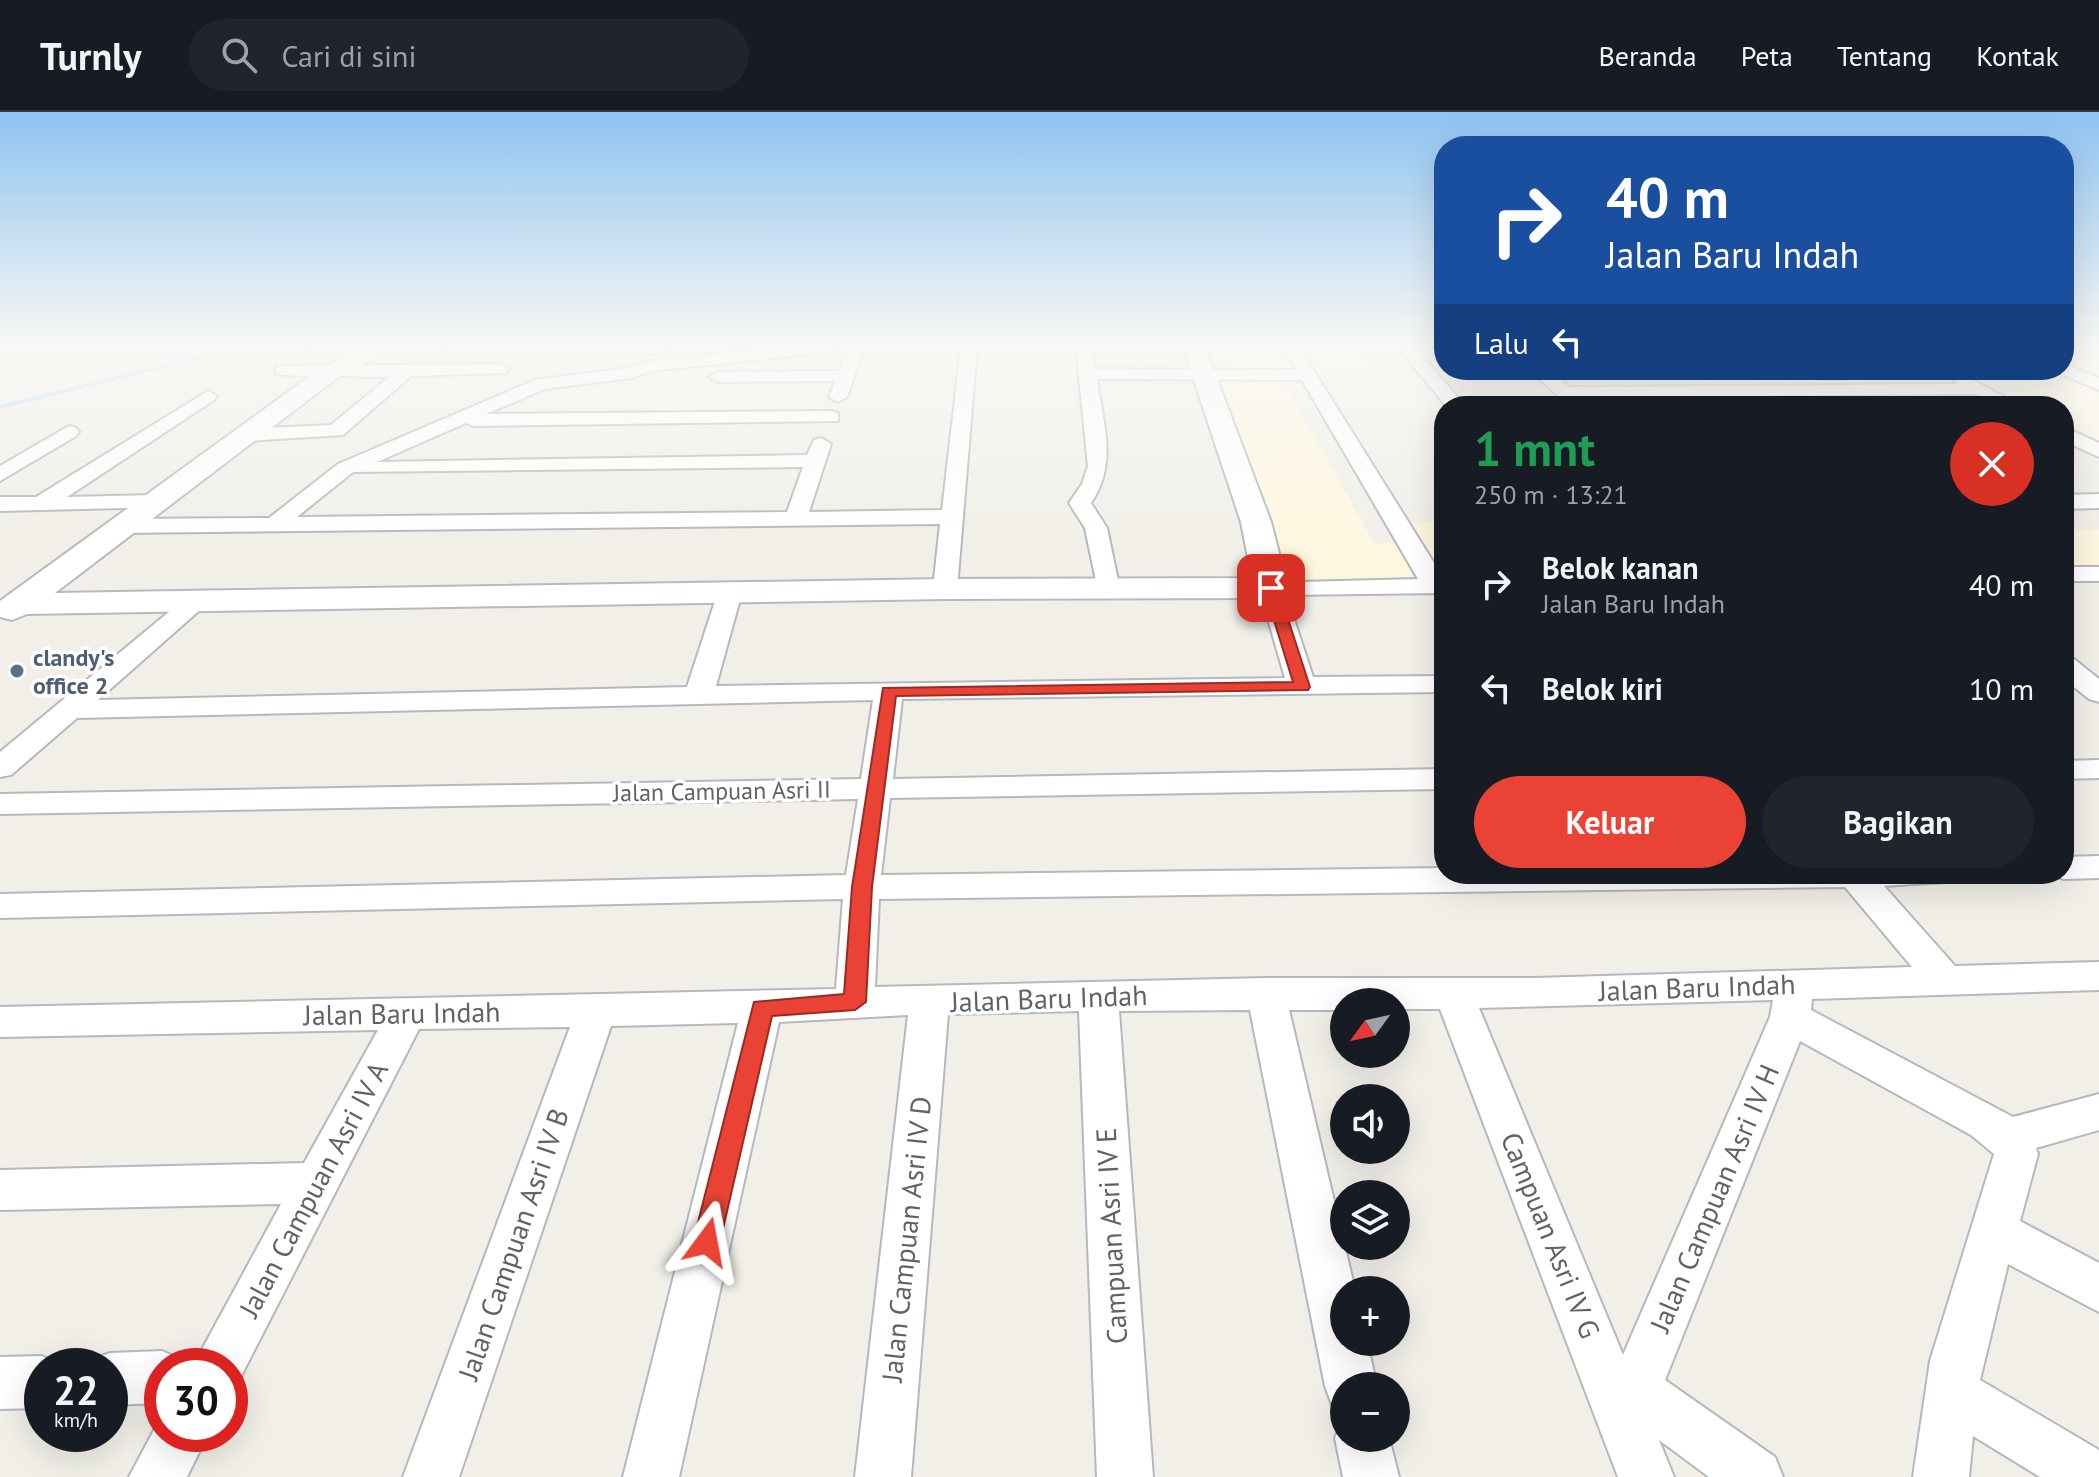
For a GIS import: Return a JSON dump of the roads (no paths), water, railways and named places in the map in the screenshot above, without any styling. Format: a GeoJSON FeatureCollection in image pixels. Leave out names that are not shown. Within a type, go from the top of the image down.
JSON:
{"type":"FeatureCollection","features":[{"type":"Feature","properties":{"kind":"street"},"geometry":{"type":"LineString","coordinates":[[42,503],[185,411]]}},
{"type":"Feature","properties":{"kind":"street"},"geometry":{"type":"LineString","coordinates":[[6,609],[277,411]]}},
{"type":"Feature","properties":{"kind":"street"},"geometry":{"type":"LineString","coordinates":[[244,435],[336,431],[360,411]]}},
{"type":"Feature","properties":{"kind":"street"},"geometry":{"type":"LineString","coordinates":[[274,525],[345,468],[480,411]]}},
{"type":"Feature","properties":{"kind":"street"},"geometry":{"type":"LineString","coordinates":[[796,517],[833,411]]}},
{"type":"Feature","properties":{"kind":"street"},"geometry":{"type":"LineString","coordinates":[[945,589],[962,411]]}},
{"type":"Feature","properties":{"kind":"street"},"geometry":{"type":"LineString","coordinates":[[1091,411],[1098,466],[1093,484],[1080,503],[1096,528],[1108,590]]}},
{"type":"Feature","properties":{"kind":"street"},"geometry":{"type":"LineString","coordinates":[[1219,411],[1256,522],[1271,588],[1302,687]]}},
{"type":"Feature","properties":{"kind":"street"},"geometry":{"type":"LineString","coordinates":[[1330,411],[1434,576]]}},
{"type":"Feature","properties":{"kind":"street"},"geometry":{"type":"LineString","coordinates":[[457,420],[831,417]]}},
{"type":"Feature","properties":{"kind":"street"},"geometry":{"type":"LineString","coordinates":[[0,475],[69,432]]}},
{"type":"Feature","properties":{"kind":"street"},"geometry":{"type":"LineString","coordinates":[[2074,438],[2095,449]]}},
{"type":"Feature","properties":{"kind":"street"},"geometry":{"type":"LineString","coordinates":[[2074,448],[2095,449]]}},
{"type":"Feature","properties":{"kind":"street"},"geometry":{"type":"LineString","coordinates":[[345,468],[816,461]]}},
{"type":"Feature","properties":{"kind":"street"},"geometry":{"type":"LineString","coordinates":[[2074,502],[2099,501]]}},
{"type":"Feature","properties":{"kind":"street"},"geometry":{"type":"LineString","coordinates":[[0,504],[154,502]]}},
{"type":"Feature","properties":{"kind":"street"},"geometry":{"type":"LineString","coordinates":[[118,526],[951,517]]}},
{"type":"Feature","properties":{"kind":"street"},"geometry":{"type":"LineString","coordinates":[[2074,574],[2099,574]]}},
{"type":"Feature","properties":{"kind":"street"},"geometry":{"type":"LineString","coordinates":[[6,609],[197,601],[730,592],[1434,586]]}},
{"type":"Feature","properties":{"kind":"street"},"geometry":{"type":"LineString","coordinates":[[699,695],[730,592]]}},
{"type":"Feature","properties":{"kind":"street"},"geometry":{"type":"LineString","coordinates":[[0,768],[197,601]]}},
{"type":"Feature","properties":{"kind":"street"},"geometry":{"type":"LineString","coordinates":[[70,709],[889,691],[1434,684]]}},
{"type":"Feature","properties":{"kind":"street"},"geometry":{"type":"LineString","coordinates":[[855,1002],[862,887],[889,691]]}},
{"type":"Feature","properties":{"kind":"street"},"geometry":{"type":"LineString","coordinates":[[2074,770],[2099,769]]}},
{"type":"Feature","properties":{"kind":"street","name":"Jalan Campuan Asri II"},"geometry":{"type":"LineString","coordinates":[[0,804],[1434,779]]}},
{"type":"Feature","properties":{"kind":"street"},"geometry":{"type":"LineString","coordinates":[[2074,868],[2099,867]]}},
{"type":"Feature","properties":{"kind":"street"},"geometry":{"type":"LineString","coordinates":[[0,906],[862,887],[1434,881]]}},
{"type":"Feature","properties":{"kind":"street"},"geometry":{"type":"LineString","coordinates":[[1863,884],[1944,979]]}},
{"type":"Feature","properties":{"kind":"street","name":"Jalan Baru Indah"},"geometry":{"type":"LineString","coordinates":[[0,1022],[408,1012],[762,1008],[855,1002],[1266,993],[1792,1001],[1944,979],[2099,976]]}},
{"type":"Feature","properties":{"kind":"street"},"geometry":{"type":"LineString","coordinates":[[1266,993],[1348,1372]]}},
{"type":"Feature","properties":{"kind":"street","name":"Campuan Asri IV G"},"geometry":{"type":"LineString","coordinates":[[1454,994],[1625,1392],[1646,1477]]}},
{"type":"Feature","properties":{"kind":"street","name":"Campuan Asri IV E"},"geometry":{"type":"LineString","coordinates":[[1098,996],[1125,1477]]}},
{"type":"Feature","properties":{"kind":"street"},"geometry":{"type":"LineString","coordinates":[[1792,1001],[1986,1122],[2007,1137],[2016,1154],[1956,1361],[1941,1477]]}},
{"type":"Feature","properties":{"kind":"street","name":"Jalan Campuan Asri IV H"},"geometry":{"type":"LineString","coordinates":[[1625,1392],[1792,1001]]}},
{"type":"Feature","properties":{"kind":"street","name":"Jalan Campuan Asri IV D"},"geometry":{"type":"LineString","coordinates":[[883,1477],[929,1002]]}},
{"type":"Feature","properties":{"kind":"street"},"geometry":{"type":"LineString","coordinates":[[651,1477],[762,1008]]}},
{"type":"Feature","properties":{"kind":"street","name":"Jalan Campuan Asri IV B"},"geometry":{"type":"LineString","coordinates":[[431,1477],[596,1011]]}},
{"type":"Feature","properties":{"kind":"street","name":"Jalan Campuan Asri IV A"},"geometry":{"type":"LineString","coordinates":[[229,1348],[408,1012]]}},
{"type":"Feature","properties":{"kind":"street"},"geometry":{"type":"LineString","coordinates":[[2007,1137],[2099,1112]]}},
{"type":"Feature","properties":{"kind":"street"},"geometry":{"type":"LineString","coordinates":[[0,1190],[316,1183]]}},
{"type":"Feature","properties":{"kind":"street"},"geometry":{"type":"LineString","coordinates":[[1993,1231],[2099,1289]]}},
{"type":"Feature","properties":{"kind":"street"},"geometry":{"type":"LineString","coordinates":[[0,1383],[24,1382]]}},
{"type":"Feature","properties":{"kind":"street"},"geometry":{"type":"LineString","coordinates":[[1625,1392],[1755,1477]]}},
{"type":"Feature","properties":{"kind":"street"},"geometry":{"type":"LineString","coordinates":[[1952,1393],[2092,1477]]}},
{"type":"Feature","properties":{"kind":"street"},"geometry":{"type":"LineString","coordinates":[[157,1477],[171,1452]]}},
{"type":"Feature","properties":{"kind":"street"},"geometry":{"type":"LineString","coordinates":[[1365,1452],[1371,1477]]}},
{"type":"Feature","properties":{"kind":"place","name":"clandy's office 2"},"geometry":{"type":"Point","coordinates":[17,671]}}]}
